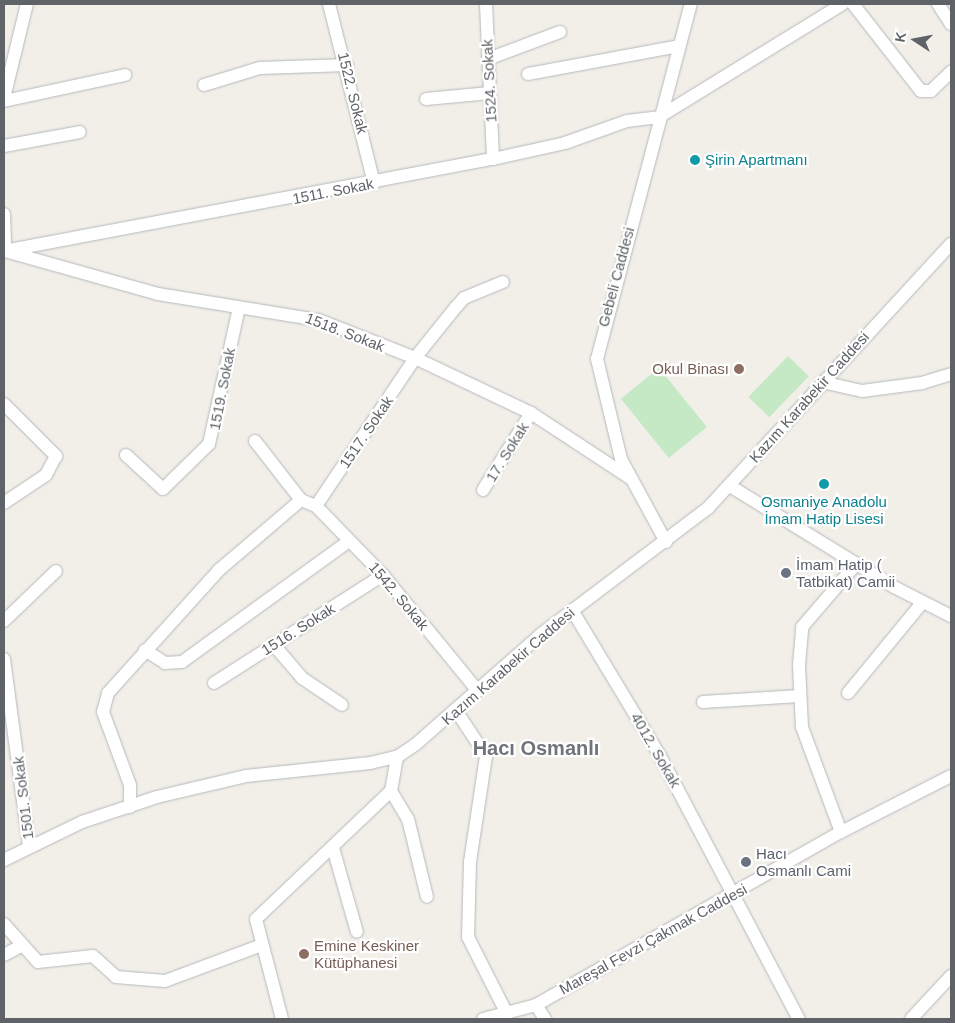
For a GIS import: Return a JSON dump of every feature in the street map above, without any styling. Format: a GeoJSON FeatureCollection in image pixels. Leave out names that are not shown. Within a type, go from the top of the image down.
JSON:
{"type":"FeatureCollection","features":[{"type":"Feature","properties":{"kind":"street"},"geometry":{"type":"LineString","coordinates":[[27,4],[4,99],[125,75]]}},
{"type":"Feature","properties":{"kind":"street","name":"1522. Sokak"},"geometry":{"type":"LineString","coordinates":[[329,4],[347,65],[374,183]]}},
{"type":"Feature","properties":{"kind":"street","name":"1524. Sokak"},"geometry":{"type":"LineString","coordinates":[[486,4],[493,159]]}},
{"type":"Feature","properties":{"kind":"street","name":"Gebeli Caddesi"},"geometry":{"type":"LineString","coordinates":[[666,542],[630,478],[607,418],[597,359],[690,4]]}},
{"type":"Feature","properties":{"kind":"street"},"geometry":{"type":"LineString","coordinates":[[659,117],[842,4]]}},
{"type":"Feature","properties":{"kind":"street"},"geometry":{"type":"LineString","coordinates":[[853,4],[921,91],[930,91],[951,72]]}},
{"type":"Feature","properties":{"kind":"street"},"geometry":{"type":"LineString","coordinates":[[938,4],[951,24]]}},
{"type":"Feature","properties":{"kind":"street"},"geometry":{"type":"LineString","coordinates":[[488,59],[560,32]]}},
{"type":"Feature","properties":{"kind":"street"},"geometry":{"type":"LineString","coordinates":[[528,74],[678,46]]}},
{"type":"Feature","properties":{"kind":"street"},"geometry":{"type":"LineString","coordinates":[[204,85],[260,68],[347,65]]}},
{"type":"Feature","properties":{"kind":"street"},"geometry":{"type":"LineString","coordinates":[[426,99],[490,93]]}},
{"type":"Feature","properties":{"kind":"street","name":"1511. Sokak"},"geometry":{"type":"LineString","coordinates":[[5,251],[374,183],[493,159],[565,143],[627,121],[659,117]]}},
{"type":"Feature","properties":{"kind":"street"},"geometry":{"type":"LineString","coordinates":[[4,146],[80,132]]}},
{"type":"Feature","properties":{"kind":"street"},"geometry":{"type":"LineString","coordinates":[[4,214],[5,251]]}},
{"type":"Feature","properties":{"kind":"street","name":"Kazım Karabekir Caddesi"},"geometry":{"type":"LineString","coordinates":[[4,860],[82,822],[225,780],[396,757],[457,712],[478,691],[572,610],[666,542],[730,486],[822,382],[951,244]]}},
{"type":"Feature","properties":{"kind":"street","name":"1518. Sokak"},"geometry":{"type":"LineString","coordinates":[[5,251],[91,278],[239,308],[320,320],[415,358],[531,414],[630,478]]}},
{"type":"Feature","properties":{"kind":"street"},"geometry":{"type":"LineString","coordinates":[[415,358],[464,298],[503,282]]}},
{"type":"Feature","properties":{"kind":"street","name":"1519. Sokak"},"geometry":{"type":"LineString","coordinates":[[126,455],[162,489],[209,444],[239,308]]}},
{"type":"Feature","properties":{"kind":"street","name":"1517. Sokak"},"geometry":{"type":"LineString","coordinates":[[316,506],[415,358]]}},
{"type":"Feature","properties":{"kind":"street"},"geometry":{"type":"LineString","coordinates":[[822,382],[862,391],[922,383],[951,374]]}},
{"type":"Feature","properties":{"kind":"street"},"geometry":{"type":"LineString","coordinates":[[4,404],[56,456],[46,475],[4,503]]}},
{"type":"Feature","properties":{"kind":"street","name":"17. Sokak"},"geometry":{"type":"LineString","coordinates":[[483,490],[531,414]]}},
{"type":"Feature","properties":{"kind":"street"},"geometry":{"type":"LineString","coordinates":[[255,441],[302,500],[316,506]]}},
{"type":"Feature","properties":{"kind":"street"},"geometry":{"type":"LineString","coordinates":[[730,486],[922,603],[951,616]]}},
{"type":"Feature","properties":{"kind":"street"},"geometry":{"type":"LineString","coordinates":[[130,807],[130,785],[103,704],[120,676],[219,570],[302,500]]}},
{"type":"Feature","properties":{"kind":"street","name":"1542. Sokak"},"geometry":{"type":"LineString","coordinates":[[316,506],[383,575],[478,691]]}},
{"type":"Feature","properties":{"kind":"street"},"geometry":{"type":"LineString","coordinates":[[145,650],[165,663],[182,662],[350,541]]}},
{"type":"Feature","properties":{"kind":"street"},"geometry":{"type":"LineString","coordinates":[[841,832],[809,757],[800,696],[802,627],[857,564]]}},
{"type":"Feature","properties":{"kind":"street"},"geometry":{"type":"LineString","coordinates":[[4,621],[56,571]]}},
{"type":"Feature","properties":{"kind":"street","name":"1516. Sokak"},"geometry":{"type":"LineString","coordinates":[[214,683],[383,575]]}},
{"type":"Feature","properties":{"kind":"street"},"geometry":{"type":"LineString","coordinates":[[848,693],[922,603]]}},
{"type":"Feature","properties":{"kind":"street","name":"4012. Sokak"},"geometry":{"type":"LineString","coordinates":[[572,610],[736,893],[799,1019]]}},
{"type":"Feature","properties":{"kind":"street"},"geometry":{"type":"LineString","coordinates":[[273,644],[302,678],[342,705]]}},
{"type":"Feature","properties":{"kind":"street","name":"1501. Sokak"},"geometry":{"type":"LineString","coordinates":[[4,659],[29,848]]}},
{"type":"Feature","properties":{"kind":"street"},"geometry":{"type":"LineString","coordinates":[[703,702],[800,696]]}},
{"type":"Feature","properties":{"kind":"street"},"geometry":{"type":"LineString","coordinates":[[457,712],[486,756],[470,862],[468,937],[507,1014]]}},
{"type":"Feature","properties":{"kind":"street"},"geometry":{"type":"LineString","coordinates":[[282,1019],[256,919],[391,791],[396,757]]}},
{"type":"Feature","properties":{"kind":"street","name":"Mareşal Fevzi Çakmak Caddesi"},"geometry":{"type":"LineString","coordinates":[[483,1019],[536,1005],[841,832],[951,776]]}},
{"type":"Feature","properties":{"kind":"street"},"geometry":{"type":"LineString","coordinates":[[391,791],[408,819],[427,897]]}},
{"type":"Feature","properties":{"kind":"street"},"geometry":{"type":"LineString","coordinates":[[333,848],[357,932]]}},
{"type":"Feature","properties":{"kind":"street"},"geometry":{"type":"LineString","coordinates":[[4,924],[38,962],[93,956],[116,977],[165,981],[262,945]]}},
{"type":"Feature","properties":{"kind":"street"},"geometry":{"type":"LineString","coordinates":[[4,955],[23,945]]}},
{"type":"Feature","properties":{"kind":"street"},"geometry":{"type":"LineString","coordinates":[[911,1019],[951,976]]}},
{"type":"Feature","properties":{"kind":"street"},"geometry":{"type":"LineString","coordinates":[[536,1005],[545,1019]]}},
{"type":"Feature","properties":{"kind":"green space"},"geometry":{"type":"Polygon","coordinates":[[[788,356],[809,376],[769,417],[748,397],[788,356]]]}},
{"type":"Feature","properties":{"kind":"green space"},"geometry":{"type":"Polygon","coordinates":[[[659,368],[707,427],[669,458],[621,399],[659,368]]]}},
{"type":"Feature","properties":{"kind":"place","name":"Şirin Apartmanı"},"geometry":{"type":"Point","coordinates":[695,160]}},
{"type":"Feature","properties":{"kind":"place","name":"Okul Binası"},"geometry":{"type":"Point","coordinates":[739,369]}},
{"type":"Feature","properties":{"kind":"place","name":"Osmaniye Anadolu İmam Hatip Lisesi"},"geometry":{"type":"Point","coordinates":[824,484]}},
{"type":"Feature","properties":{"kind":"place","name":"İmam Hatip ( Tatbikat) Camii"},"geometry":{"type":"Point","coordinates":[786,573]}},
{"type":"Feature","properties":{"kind":"place","name":"Hacı Osmanlı Cami"},"geometry":{"type":"Point","coordinates":[746,862]}},
{"type":"Feature","properties":{"kind":"place","name":"Emine Keskiner Kütüphanesi"},"geometry":{"type":"Point","coordinates":[304,954]}},
{"type":"Feature","properties":{"kind":"district","name":"Hacı Osmanlı"},"geometry":{"type":"Point","coordinates":[536,748]}}]}
